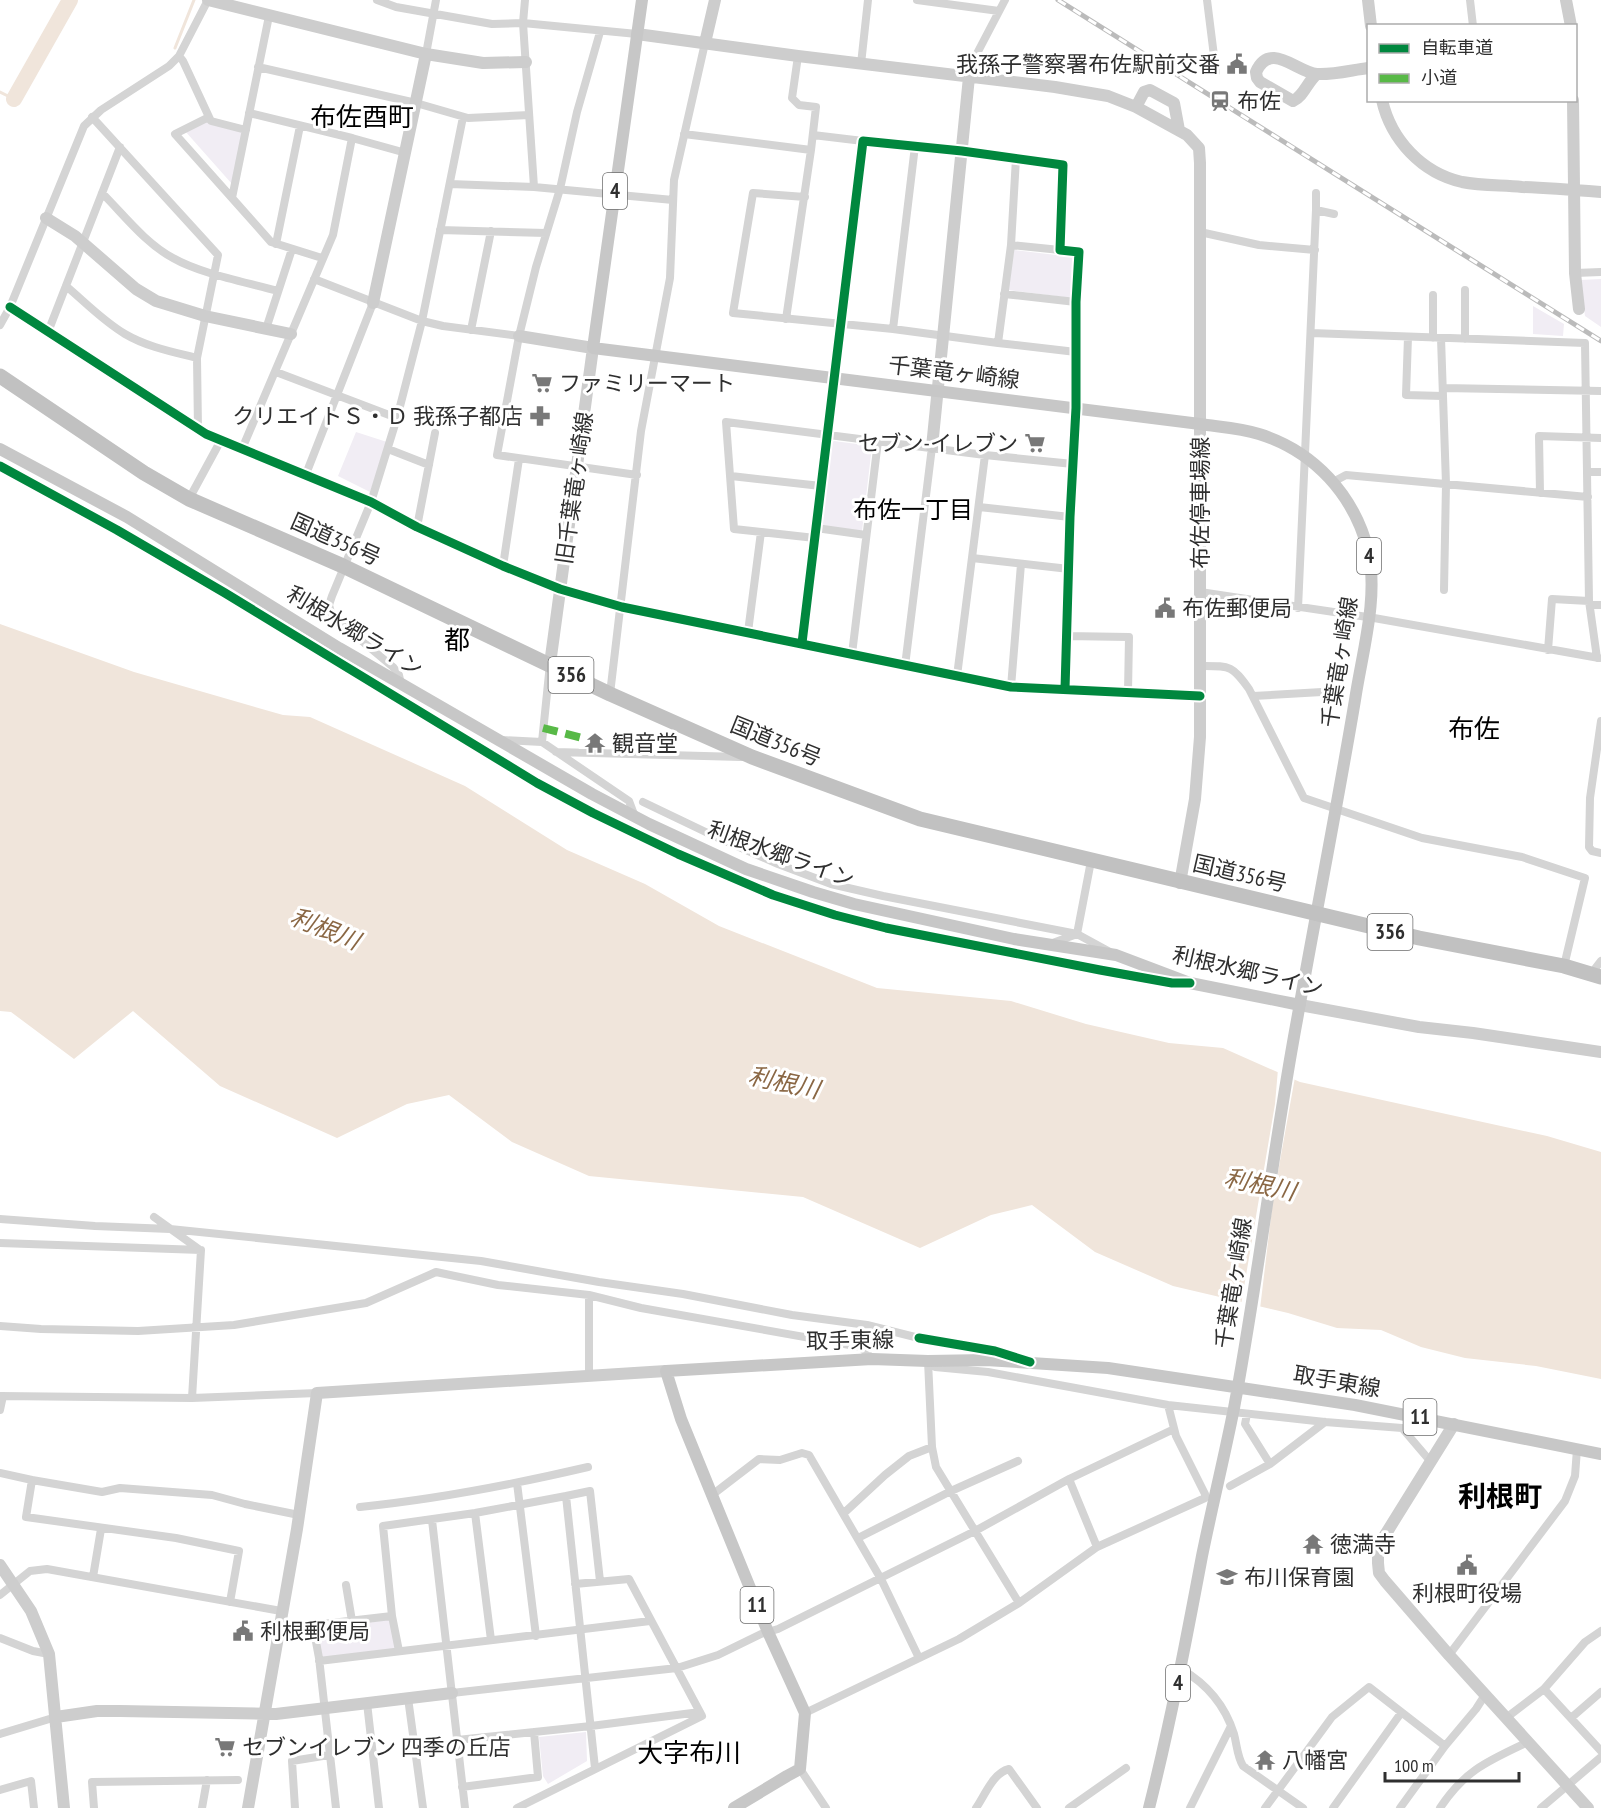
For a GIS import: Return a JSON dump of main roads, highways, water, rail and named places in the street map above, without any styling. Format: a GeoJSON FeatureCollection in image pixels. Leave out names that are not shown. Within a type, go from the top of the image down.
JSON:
{"type":"FeatureCollection","features":[{"type":"Feature","properties":{"kind":"highway","name":"国道356号"},"geometry":{"type":"LineString","coordinates":[[0,376],[144,473],[189,499],[343,566],[610,694],[752,757],[920,819],[1180,883],[1419,938],[1564,966],[1596,976]]}},
{"type":"Feature","properties":{"kind":"main road","name":"千葉竜ヶ崎線"},"geometry":{"type":"LineString","coordinates":[[642,0],[593,348],[1076,408],[1257,433],[1276,440],[1305,456],[1334,482],[1352,508],[1367,548],[1372,584],[1368,617],[1340,787],[1299,1010],[1237,1391],[1181,1669],[1149,1808]]}},
{"type":"Feature","properties":{"kind":"main road","name":"利根水郷ライン"},"geometry":{"type":"LineString","coordinates":[[0,449],[127,517],[400,684],[498,740],[635,817],[746,869],[813,892],[976,931],[1116,955],[1190,983],[1299,1010]]}},
{"type":"Feature","properties":{"kind":"main road","name":"取手東線"},"geometry":{"type":"LineString","coordinates":[[734,1808],[800,1769],[805,1734],[805,1713],[768,1632],[681,1419],[666,1371],[872,1359],[987,1360],[1128,1370],[1237,1391],[1355,1405],[1601,1454]]}},
{"type":"Feature","properties":{"kind":"water","name":"利根川"},"geometry":{"type":"Polygon","coordinates":[[[0,624],[134,672],[283,715],[310,717],[465,786],[567,850],[645,884],[719,926],[877,988],[1011,1001],[1086,1024],[1169,1043],[1223,1048],[1300,1082],[1547,1136],[1601,1152],[1601,1379],[1536,1366],[1465,1358],[1421,1347],[1381,1330],[1337,1328],[1288,1313],[1173,1286],[1095,1252],[1032,1205],[991,1215],[920,1248],[803,1197],[589,1176],[512,1142],[449,1095],[407,1104],[337,1138],[220,1086],[133,1011],[74,1059],[11,1012],[0,1011],[0,624]]]}},
{"type":"Feature","properties":{"kind":"waterway"},"geometry":{"type":"LineString","coordinates":[[14,99],[70,0]]}},
{"type":"Feature","properties":{"kind":"waterway"},"geometry":{"type":"LineString","coordinates":[[175,48],[194,0]]}},
{"type":"Feature","properties":{"kind":"waterway"},"geometry":{"type":"LineString","coordinates":[[0,92],[14,99]]}},
{"type":"Feature","properties":{"kind":"railway"},"geometry":{"type":"LineString","coordinates":[[1058,0],[1601,341]]}},
{"type":"Feature","properties":{"kind":"place","name":"我孫子警察署布佐駅前交番"},"geometry":{"type":"Point","coordinates":[1237,64]}},
{"type":"Feature","properties":{"kind":"place","name":"布佐"},"geometry":{"type":"Point","coordinates":[1220,101]}},
{"type":"Feature","properties":{"kind":"place","name":"ファミリーマート"},"geometry":{"type":"Point","coordinates":[542,383]}},
{"type":"Feature","properties":{"kind":"place","name":"クリエイトＳ・Ｄ 我孫子都店"},"geometry":{"type":"Point","coordinates":[540,416]}},
{"type":"Feature","properties":{"kind":"place","name":"セブン-イレブン"},"geometry":{"type":"Point","coordinates":[1035,443]}},
{"type":"Feature","properties":{"kind":"place","name":"布佐郵便局"},"geometry":{"type":"Point","coordinates":[1165,608]}},
{"type":"Feature","properties":{"kind":"place","name":"観音堂"},"geometry":{"type":"Point","coordinates":[595,743]}},
{"type":"Feature","properties":{"kind":"place","name":"徳満寺"},"geometry":{"type":"Point","coordinates":[1313,1544]}},
{"type":"Feature","properties":{"kind":"place","name":"利根町役場"},"geometry":{"type":"Point","coordinates":[1467,1565]}},
{"type":"Feature","properties":{"kind":"place","name":"布川保育園"},"geometry":{"type":"Point","coordinates":[1227,1577]}},
{"type":"Feature","properties":{"kind":"place","name":"利根郵便局"},"geometry":{"type":"Point","coordinates":[243,1631]}},
{"type":"Feature","properties":{"kind":"place","name":"セブンイレブン 四季の丘店"},"geometry":{"type":"Point","coordinates":[225,1747]}},
{"type":"Feature","properties":{"kind":"place","name":"八幡宮"},"geometry":{"type":"Point","coordinates":[1265,1760]}},
{"type":"Feature","properties":{"kind":"district","name":"布佐酉町"},"geometry":{"type":"Point","coordinates":[362,117]}},
{"type":"Feature","properties":{"kind":"district","name":"布佐一丁目"},"geometry":{"type":"Point","coordinates":[913,510]}},
{"type":"Feature","properties":{"kind":"district","name":"都"},"geometry":{"type":"Point","coordinates":[457,640]}},
{"type":"Feature","properties":{"kind":"district","name":"布佐"},"geometry":{"type":"Point","coordinates":[1474,729]}},
{"type":"Feature","properties":{"kind":"district","name":"利根町"},"geometry":{"type":"Point","coordinates":[1500,1496]}},
{"type":"Feature","properties":{"kind":"district","name":"大字布川"},"geometry":{"type":"Point","coordinates":[689,1753]}}]}
